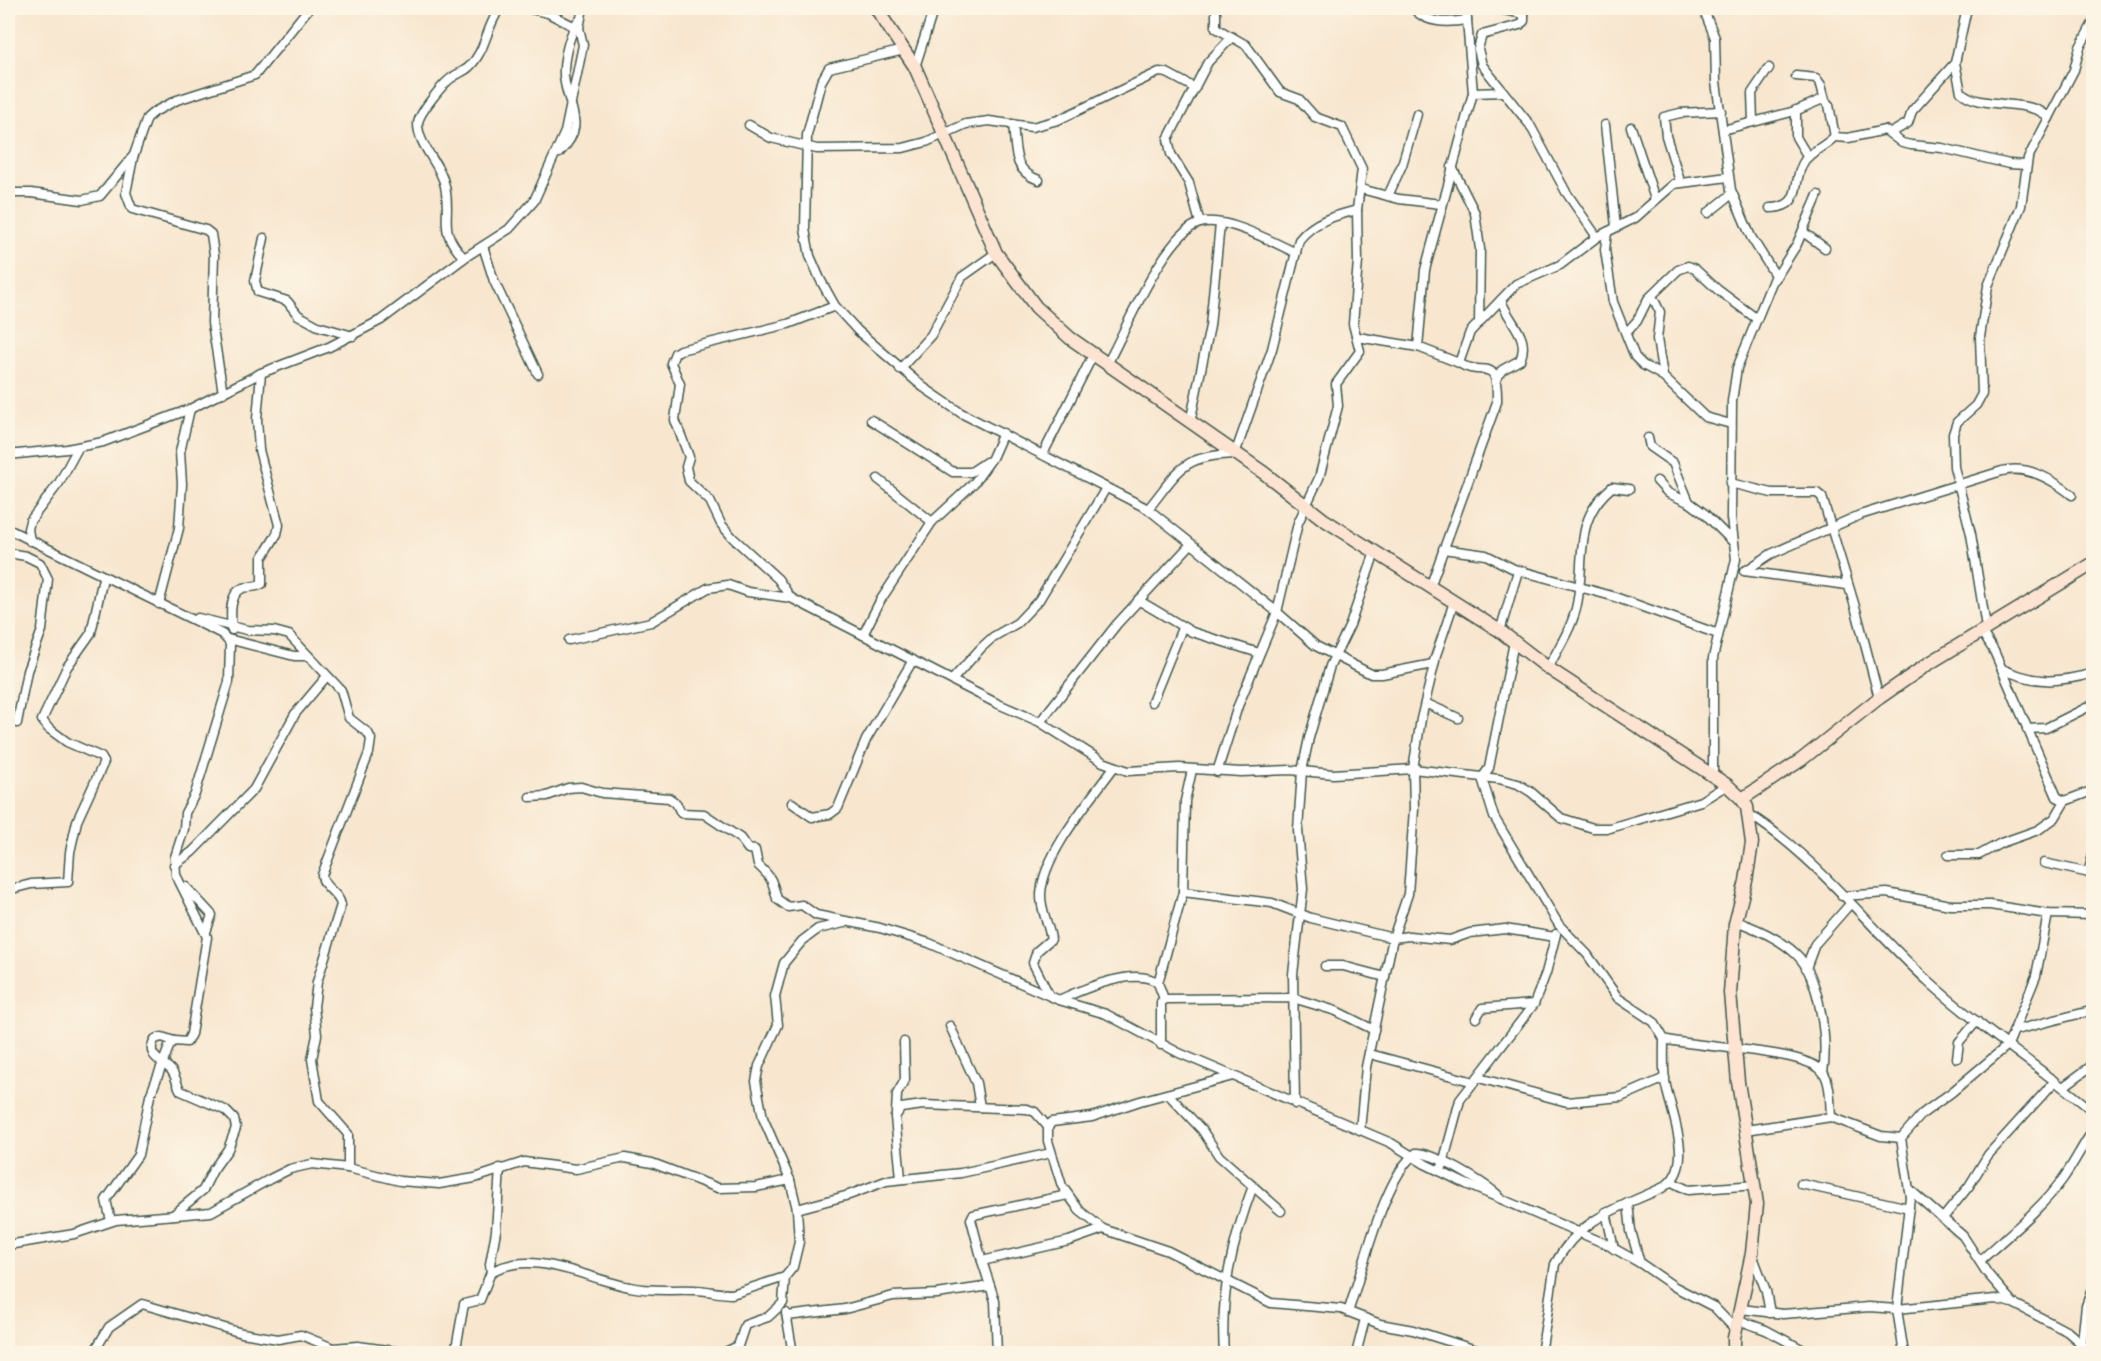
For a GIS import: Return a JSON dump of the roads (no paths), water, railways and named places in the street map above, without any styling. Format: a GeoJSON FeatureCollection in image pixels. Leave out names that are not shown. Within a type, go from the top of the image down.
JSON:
{"type":"FeatureCollection","features":[{"type":"Feature","properties":{"kind":"street"},"geometry":{"type":"LineString","coordinates":[[223,393],[212,323],[214,255],[211,234],[206,230],[132,209],[126,193],[134,155],[147,118],[154,112],[177,100],[255,75],[309,8]]}},
{"type":"Feature","properties":{"kind":"street"},"geometry":{"type":"LineString","coordinates":[[464,258],[449,240],[446,230],[445,184],[441,171],[422,139],[418,124],[424,107],[452,77],[463,72],[476,59],[490,22],[500,8]]}},
{"type":"Feature","properties":{"kind":"street"},"geometry":{"type":"LineString","coordinates":[[526,8],[548,14],[574,27]]}},
{"type":"Feature","properties":{"kind":"street"},"geometry":{"type":"LineString","coordinates":[[876,8],[915,67],[996,253],[1042,314],[1093,355],[1306,506],[1500,631],[1548,668],[1727,785],[1742,799],[1750,815],[1795,849],[1927,981],[2094,1112]]}},
{"type":"Feature","properties":{"kind":"street"},"geometry":{"type":"LineString","coordinates":[[915,67],[934,8]]}},
{"type":"Feature","properties":{"kind":"street"},"geometry":{"type":"LineString","coordinates":[[1216,8],[1216,28],[1251,51],[1280,92],[1299,99],[1315,117],[1342,127],[1348,145],[1361,164],[1358,261],[1353,324],[1358,337],[1359,355],[1336,384],[1339,402],[1332,433],[1318,478],[1294,536],[1277,612],[1234,716],[1217,772]]}},
{"type":"Feature","properties":{"kind":"street"},"geometry":{"type":"LineString","coordinates":[[1413,8],[1421,15],[1437,21],[1467,20]]}},
{"type":"Feature","properties":{"kind":"street"},"geometry":{"type":"LineString","coordinates":[[1418,347],[1422,284],[1441,204],[1473,93],[1466,8]]}},
{"type":"Feature","properties":{"kind":"street"},"geometry":{"type":"LineString","coordinates":[[1494,8],[1524,11],[1524,21],[1520,25],[1482,35],[1479,42],[1482,65],[1530,125],[1566,192],[1598,237]]}},
{"type":"Feature","properties":{"kind":"street"},"geometry":{"type":"LineString","coordinates":[[1703,8],[1715,38],[1716,82],[1732,194],[1757,249],[1773,267],[1775,279]]}},
{"type":"Feature","properties":{"kind":"street"},"geometry":{"type":"LineString","coordinates":[[1967,8],[1955,63],[1961,92],[1964,96],[2038,110],[2049,118]]}},
{"type":"Feature","properties":{"kind":"street"},"geometry":{"type":"LineString","coordinates":[[572,103],[566,84],[564,65],[574,27],[582,11]]}},
{"type":"Feature","properties":{"kind":"street"},"geometry":{"type":"LineString","coordinates":[[8,454],[78,448],[137,431],[190,410],[261,373],[353,336],[381,320],[464,258],[509,229],[523,215],[542,186],[556,155],[572,103],[583,45],[579,28],[582,11]]}},
{"type":"Feature","properties":{"kind":"street"},"geometry":{"type":"LineString","coordinates":[[2065,801],[2057,797],[1984,629],[1971,534],[1957,483],[1952,448],[1957,422],[1976,405],[1982,394],[1983,373],[1980,347],[1988,286],[2021,206],[2026,165],[2074,70],[2080,47],[2094,21]]}},
{"type":"Feature","properties":{"kind":"street"},"geometry":{"type":"LineString","coordinates":[[1200,223],[1189,183],[1168,147],[1169,132],[1180,118],[1213,54],[1232,37]]}},
{"type":"Feature","properties":{"kind":"street"},"geometry":{"type":"LineString","coordinates":[[904,50],[834,66],[824,73],[806,147],[804,212],[813,266],[836,306],[900,369],[961,413],[1148,509],[1316,646],[1336,654],[1361,671],[1377,675],[1426,667],[1435,660]]}},
{"type":"Feature","properties":{"kind":"street"},"geometry":{"type":"LineString","coordinates":[[1892,133],[1908,123],[1912,111],[1955,63]]}},
{"type":"Feature","properties":{"kind":"street"},"geometry":{"type":"LineString","coordinates":[[1753,121],[1752,93],[1769,68]]}},
{"type":"Feature","properties":{"kind":"street"},"geometry":{"type":"LineString","coordinates":[[749,125],[771,138],[806,147],[903,148],[966,124],[982,121],[1032,127],[1058,120],[1159,72],[1167,73],[1195,88]]}},
{"type":"Feature","properties":{"kind":"street"},"geometry":{"type":"LineString","coordinates":[[1796,76],[1816,78],[1821,85],[1825,100],[1829,105],[1835,136]]}},
{"type":"Feature","properties":{"kind":"street"},"geometry":{"type":"LineString","coordinates":[[1473,93],[1503,92]]}},
{"type":"Feature","properties":{"kind":"street"},"geometry":{"type":"LineString","coordinates":[[1723,130],[1825,100]]}},
{"type":"Feature","properties":{"kind":"street"},"geometry":{"type":"LineString","coordinates":[[1796,110],[1796,137],[1808,157]]}},
{"type":"Feature","properties":{"kind":"street"},"geometry":{"type":"LineString","coordinates":[[1680,181],[1666,136],[1664,117],[1680,113],[1721,111]]}},
{"type":"Feature","properties":{"kind":"street"},"geometry":{"type":"LineString","coordinates":[[1388,196],[1402,165],[1417,114]]}},
{"type":"Feature","properties":{"kind":"street"},"geometry":{"type":"LineString","coordinates":[[1013,124],[1020,169],[1026,175],[1039,180]]}},
{"type":"Feature","properties":{"kind":"street"},"geometry":{"type":"LineString","coordinates":[[1605,125],[1616,227]]}},
{"type":"Feature","properties":{"kind":"street"},"geometry":{"type":"LineString","coordinates":[[1631,127],[1655,199]]}},
{"type":"Feature","properties":{"kind":"street"},"geometry":{"type":"LineString","coordinates":[[1835,136],[1848,138],[1885,130],[1892,133],[1902,143],[1942,148],[2009,164],[2026,165]]}},
{"type":"Feature","properties":{"kind":"street"},"geometry":{"type":"LineString","coordinates":[[1770,208],[1784,207],[1790,203],[1803,163],[1808,157],[1824,148],[1835,136]]}},
{"type":"Feature","properties":{"kind":"street"},"geometry":{"type":"LineString","coordinates":[[8,193],[31,192],[90,200],[110,186],[134,155]]}},
{"type":"Feature","properties":{"kind":"street"},"geometry":{"type":"LineString","coordinates":[[1452,167],[1475,213],[1480,256],[1479,323]]}},
{"type":"Feature","properties":{"kind":"street"},"geometry":{"type":"LineString","coordinates":[[1459,363],[1467,336],[1516,284],[1560,265],[1598,237],[1643,212],[1655,199],[1680,181],[1728,177]]}},
{"type":"Feature","properties":{"kind":"street"},"geometry":{"type":"LineString","coordinates":[[1361,189],[1388,196],[1441,204]]}},
{"type":"Feature","properties":{"kind":"street"},"geometry":{"type":"LineString","coordinates":[[1708,213],[1732,194]]}},
{"type":"Feature","properties":{"kind":"street"},"geometry":{"type":"LineString","coordinates":[[1713,776],[1712,682],[1718,634],[1735,572],[1730,483],[1731,424],[1737,368],[1775,279],[1803,232],[1818,195]]}},
{"type":"Feature","properties":{"kind":"street"},"geometry":{"type":"LineString","coordinates":[[1235,454],[1272,350],[1299,240],[1307,229],[1320,222],[1358,210]]}},
{"type":"Feature","properties":{"kind":"street"},"geometry":{"type":"LineString","coordinates":[[1107,364],[1157,267],[1182,238],[1200,223],[1220,224],[1253,233],[1296,253]]}},
{"type":"Feature","properties":{"kind":"street"},"geometry":{"type":"LineString","coordinates":[[1190,423],[1210,326],[1220,224]]}},
{"type":"Feature","properties":{"kind":"street"},"geometry":{"type":"LineString","coordinates":[[1607,232],[1605,250],[1613,302],[1638,361],[1663,376],[1706,417],[1731,424]]}},
{"type":"Feature","properties":{"kind":"street"},"geometry":{"type":"LineString","coordinates":[[1803,232],[1825,248]]}},
{"type":"Feature","properties":{"kind":"street"},"geometry":{"type":"LineString","coordinates":[[264,238],[255,281],[258,292],[287,301],[298,315],[318,326],[353,336]]}},
{"type":"Feature","properties":{"kind":"street"},"geometry":{"type":"LineString","coordinates":[[483,246],[494,281],[537,374]]}},
{"type":"Feature","properties":{"kind":"street"},"geometry":{"type":"LineString","coordinates":[[900,369],[931,335],[962,277],[996,253]]}},
{"type":"Feature","properties":{"kind":"street"},"geometry":{"type":"LineString","coordinates":[[1626,333],[1652,296],[1678,270],[1688,266],[1695,269],[1718,290],[1757,319]]}},
{"type":"Feature","properties":{"kind":"street"},"geometry":{"type":"LineString","coordinates":[[1652,296],[1660,312],[1657,339],[1663,376]]}},
{"type":"Feature","properties":{"kind":"street"},"geometry":{"type":"LineString","coordinates":[[1496,379],[1502,370],[1520,360],[1524,347],[1522,337],[1506,315],[1501,300]]}},
{"type":"Feature","properties":{"kind":"street"},"geometry":{"type":"LineString","coordinates":[[791,598],[778,579],[728,533],[710,501],[689,481],[686,467],[689,457],[675,420],[680,384],[671,363],[675,352],[680,350],[788,324],[836,306]]}},
{"type":"Feature","properties":{"kind":"street"},"geometry":{"type":"LineString","coordinates":[[1358,337],[1418,347],[1467,367],[1483,367],[1496,379],[1497,402],[1430,587]]}},
{"type":"Feature","properties":{"kind":"street"},"geometry":{"type":"LineString","coordinates":[[1043,454],[1093,355]]}},
{"type":"Feature","properties":{"kind":"street"},"geometry":{"type":"LineString","coordinates":[[173,1215],[203,1190],[231,1142],[236,1124],[231,1114],[216,1104],[181,1091],[171,1069],[162,1064],[152,1053],[153,1042],[160,1037],[184,1043],[191,1035],[207,944],[206,932],[180,882],[174,865],[185,813],[195,794],[229,682],[230,639],[235,595],[240,589],[262,584],[262,558],[279,529],[277,513],[258,443],[261,373]]}},
{"type":"Feature","properties":{"kind":"street"},"geometry":{"type":"LineString","coordinates":[[159,604],[179,528],[182,484],[180,452],[190,410]]}},
{"type":"Feature","properties":{"kind":"street"},"geometry":{"type":"LineString","coordinates":[[871,420],[953,472],[971,472],[992,458]]}},
{"type":"Feature","properties":{"kind":"street"},"geometry":{"type":"LineString","coordinates":[[862,635],[880,601],[932,522],[974,483],[992,458],[1003,433]]}},
{"type":"Feature","properties":{"kind":"street"},"geometry":{"type":"LineString","coordinates":[[1648,438],[1650,447],[1670,460],[1676,468],[1689,502]]}},
{"type":"Feature","properties":{"kind":"street"},"geometry":{"type":"LineString","coordinates":[[30,541],[28,529],[30,521],[59,483],[78,448]]}},
{"type":"Feature","properties":{"kind":"street"},"geometry":{"type":"LineString","coordinates":[[1148,509],[1186,463],[1204,456],[1235,454]]}},
{"type":"Feature","properties":{"kind":"street"},"geometry":{"type":"LineString","coordinates":[[1745,571],[1771,554],[1860,515],[1957,483],[2010,469],[2025,470],[2052,480],[2072,495]]}},
{"type":"Feature","properties":{"kind":"street"},"geometry":{"type":"LineString","coordinates":[[878,479],[932,522]]}},
{"type":"Feature","properties":{"kind":"street"},"geometry":{"type":"LineString","coordinates":[[1657,481],[1668,493],[1689,502],[1705,514],[1734,542]]}},
{"type":"Feature","properties":{"kind":"street"},"geometry":{"type":"LineString","coordinates":[[1730,483],[1772,493],[1817,493],[1822,497],[1878,698]]}},
{"type":"Feature","properties":{"kind":"street"},"geometry":{"type":"LineString","coordinates":[[1548,668],[1573,616],[1589,511],[1612,487],[1629,489]]}},
{"type":"Feature","properties":{"kind":"street"},"geometry":{"type":"LineString","coordinates":[[952,680],[981,648],[993,637],[1017,623],[1039,600],[1107,488]]}},
{"type":"Feature","properties":{"kind":"street"},"geometry":{"type":"LineString","coordinates":[[8,529],[230,639],[294,656],[307,656]]}},
{"type":"Feature","properties":{"kind":"street"},"geometry":{"type":"LineString","coordinates":[[1040,722],[1138,600],[1191,544]]}},
{"type":"Feature","properties":{"kind":"street"},"geometry":{"type":"LineString","coordinates":[[1443,549],[1486,555],[1518,571],[1612,596],[1718,634]]}},
{"type":"Feature","properties":{"kind":"street"},"geometry":{"type":"LineString","coordinates":[[1296,1104],[1293,956],[1301,914],[1304,874],[1298,830],[1302,771],[1309,738],[1336,654],[1353,619],[1375,552]]}},
{"type":"Feature","properties":{"kind":"street"},"geometry":{"type":"LineString","coordinates":[[8,553],[26,556],[40,563],[48,579],[42,630],[27,670],[17,723]]}},
{"type":"Feature","properties":{"kind":"street"},"geometry":{"type":"LineString","coordinates":[[1742,799],[1801,760],[1878,698],[1984,629],[2094,563]]}},
{"type":"Feature","properties":{"kind":"street"},"geometry":{"type":"LineString","coordinates":[[1500,631],[1518,571]]}},
{"type":"Feature","properties":{"kind":"street"},"geometry":{"type":"LineString","coordinates":[[1735,572],[1745,571],[1847,585]]}},
{"type":"Feature","properties":{"kind":"street"},"geometry":{"type":"LineString","coordinates":[[8,890],[31,884],[68,882],[70,852],[77,821],[104,762],[101,757],[57,735],[42,720],[67,667],[91,633],[103,578]]}},
{"type":"Feature","properties":{"kind":"street"},"geometry":{"type":"LineString","coordinates":[[569,640],[651,622],[716,585],[791,598],[1040,722],[1114,767],[1141,772],[1302,771],[1333,774],[1413,770],[1482,778],[1518,784],[1561,818],[1601,828],[1701,801],[1727,785]]}},
{"type":"Feature","properties":{"kind":"street"},"geometry":{"type":"LineString","coordinates":[[1138,600],[1182,628],[1259,653]]}},
{"type":"Feature","properties":{"kind":"street"},"geometry":{"type":"LineString","coordinates":[[1360,1130],[1364,1080],[1374,1030],[1393,938],[1408,894],[1414,809],[1413,770],[1435,660],[1454,602]]}},
{"type":"Feature","properties":{"kind":"street"},"geometry":{"type":"LineString","coordinates":[[183,615],[231,627],[283,632],[294,639],[344,696],[352,722],[363,728],[371,739],[366,761],[322,875],[325,886],[340,900],[341,905],[315,995],[317,1035],[312,1059],[318,1097],[320,1105],[348,1134],[348,1168]]}},
{"type":"Feature","properties":{"kind":"street"},"geometry":{"type":"LineString","coordinates":[[1152,702],[1182,628]]}},
{"type":"Feature","properties":{"kind":"street"},"geometry":{"type":"LineString","coordinates":[[1482,778],[1489,768],[1515,642]]}},
{"type":"Feature","properties":{"kind":"street"},"geometry":{"type":"LineString","coordinates":[[792,803],[812,817],[830,814],[838,808],[866,740],[914,660]]}},
{"type":"Feature","properties":{"kind":"street"},"geometry":{"type":"LineString","coordinates":[[2002,669],[2024,679],[2041,682],[2094,673]]}},
{"type":"Feature","properties":{"kind":"street"},"geometry":{"type":"LineString","coordinates":[[174,865],[212,834],[262,780],[295,714],[327,676]]}},
{"type":"Feature","properties":{"kind":"street"},"geometry":{"type":"LineString","coordinates":[[1425,703],[1458,718]]}},
{"type":"Feature","properties":{"kind":"street"},"geometry":{"type":"LineString","coordinates":[[2027,729],[2046,728],[2094,704]]}},
{"type":"Feature","properties":{"kind":"street"},"geometry":{"type":"LineString","coordinates":[[1049,995],[1033,963],[1037,951],[1051,939],[1042,904],[1042,889],[1052,860],[1069,828],[1114,767]]}},
{"type":"Feature","properties":{"kind":"street"},"geometry":{"type":"LineString","coordinates":[[1161,1045],[1161,1005],[1164,999],[1158,983],[1184,892],[1185,801],[1191,770]]}},
{"type":"Feature","properties":{"kind":"street"},"geometry":{"type":"LineString","coordinates":[[1482,778],[1494,817],[1559,925],[1587,954],[1618,998],[1650,1018],[1664,1039],[1665,1078],[1678,1144],[1678,1172],[1671,1182],[1606,1212],[1578,1233],[1555,1264],[1541,1353]]}},
{"type":"Feature","properties":{"kind":"street"},"geometry":{"type":"LineString","coordinates":[[530,796],[547,796],[568,788],[581,787],[602,793],[619,792],[674,800],[681,813],[704,814],[741,838],[748,849],[755,850],[758,865],[770,875],[779,902],[788,907],[802,905],[816,915],[929,943],[1059,1000],[1106,1014],[1161,1045],[1391,1143],[1411,1156]]}},
{"type":"Feature","properties":{"kind":"street"},"geometry":{"type":"LineString","coordinates":[[1948,855],[1979,855],[2038,830],[2055,818],[2065,801],[2094,790]]}},
{"type":"Feature","properties":{"kind":"street"},"geometry":{"type":"LineString","coordinates":[[1734,1353],[1738,1320],[1752,1253],[1757,1204],[1735,1048],[1730,967],[1736,921],[1750,858],[1750,815]]}},
{"type":"Feature","properties":{"kind":"street"},"geometry":{"type":"LineString","coordinates":[[2044,863],[2091,873],[2094,852]]}},
{"type":"Feature","properties":{"kind":"street"},"geometry":{"type":"LineString","coordinates":[[180,882],[210,911],[212,917],[206,932]]}},
{"type":"Feature","properties":{"kind":"street"},"geometry":{"type":"LineString","coordinates":[[1184,892],[1272,903],[1301,914],[1393,938],[1409,936],[1450,940],[1465,934],[1505,929],[1555,937]]}},
{"type":"Feature","properties":{"kind":"street"},"geometry":{"type":"LineString","coordinates":[[1842,896],[1887,893],[1950,905],[1990,905],[2048,914],[2094,915]]}},
{"type":"Feature","properties":{"kind":"street"},"geometry":{"type":"LineString","coordinates":[[1806,968],[1815,944],[1850,904]]}},
{"type":"Feature","properties":{"kind":"street"},"geometry":{"type":"LineString","coordinates":[[1904,1353],[1897,1309],[1910,1189],[1903,1164],[1901,1138],[1922,1114],[2008,1045],[2036,976],[2048,914]]}},
{"type":"Feature","properties":{"kind":"street"},"geometry":{"type":"LineString","coordinates":[[1736,921],[1777,940],[1795,953],[1806,968],[1819,1007],[1825,1059],[1823,1072],[1832,1117]]}},
{"type":"Feature","properties":{"kind":"street"},"geometry":{"type":"LineString","coordinates":[[793,1353],[783,1302],[785,1277],[797,1256],[799,1242],[797,1209],[790,1180],[763,1118],[756,1081],[759,1066],[778,1025],[775,996],[784,963],[802,941],[824,926],[850,922]]}},
{"type":"Feature","properties":{"kind":"street"},"geometry":{"type":"LineString","coordinates":[[1442,1167],[1456,1110],[1534,1004],[1546,973],[1559,925]]}},
{"type":"Feature","properties":{"kind":"street"},"geometry":{"type":"LineString","coordinates":[[1325,966],[1343,966],[1385,977]]}},
{"type":"Feature","properties":{"kind":"street"},"geometry":{"type":"LineString","coordinates":[[1059,1000],[1124,976],[1146,976],[1158,983]]}},
{"type":"Feature","properties":{"kind":"street"},"geometry":{"type":"LineString","coordinates":[[1164,999],[1293,998],[1336,1011],[1374,1030]]}},
{"type":"Feature","properties":{"kind":"street"},"geometry":{"type":"LineString","coordinates":[[1476,1018],[1482,1008],[1534,1004]]}},
{"type":"Feature","properties":{"kind":"street"},"geometry":{"type":"LineString","coordinates":[[2016,1030],[2059,1021],[2094,1010]]}},
{"type":"Feature","properties":{"kind":"street"},"geometry":{"type":"LineString","coordinates":[[1957,1058],[1959,1042],[1977,1021]]}},
{"type":"Feature","properties":{"kind":"street"},"geometry":{"type":"LineString","coordinates":[[950,1026],[976,1083],[981,1107]]}},
{"type":"Feature","properties":{"kind":"street"},"geometry":{"type":"LineString","coordinates":[[1664,1039],[1735,1048],[1807,1061],[1823,1072]]}},
{"type":"Feature","properties":{"kind":"street"},"geometry":{"type":"LineString","coordinates":[[111,1221],[106,1200],[138,1155],[150,1096],[174,1041]]}},
{"type":"Feature","properties":{"kind":"street"},"geometry":{"type":"LineString","coordinates":[[901,1178],[896,1139],[896,1112],[897,1094],[905,1080],[904,1042]]}},
{"type":"Feature","properties":{"kind":"street"},"geometry":{"type":"LineString","coordinates":[[1370,1054],[1567,1102],[1621,1096],[1665,1078]]}},
{"type":"Feature","properties":{"kind":"street"},"geometry":{"type":"LineString","coordinates":[[1942,1218],[1969,1186],[1988,1155],[2059,1084],[2094,1064]]}},
{"type":"Feature","properties":{"kind":"street"},"geometry":{"type":"LineString","coordinates":[[1048,1127],[1059,1120],[1092,1117],[1233,1076]]}},
{"type":"Feature","properties":{"kind":"street"},"geometry":{"type":"LineString","coordinates":[[1168,1094],[1202,1130],[1215,1151],[1281,1211]]}},
{"type":"Feature","properties":{"kind":"street"},"geometry":{"type":"LineString","coordinates":[[896,1112],[910,1105],[1031,1110],[1048,1127],[1051,1154],[1068,1195],[1090,1222],[1103,1229],[1168,1251],[1227,1279],[1270,1303],[1318,1305],[1490,1353]]}},
{"type":"Feature","properties":{"kind":"street"},"geometry":{"type":"LineString","coordinates":[[1746,1130],[1832,1117],[1881,1136],[1901,1138]]}},
{"type":"Feature","properties":{"kind":"street"},"geometry":{"type":"LineString","coordinates":[[1980,1261],[2035,1211],[2062,1180],[2094,1129]]}},
{"type":"Feature","properties":{"kind":"street"},"geometry":{"type":"LineString","coordinates":[[1348,1312],[1389,1193],[1411,1156],[1421,1152],[1442,1167],[1482,1183],[1503,1200],[1614,1249],[1640,1263],[1675,1287],[1738,1320],[1766,1330],[1811,1353]]}},
{"type":"Feature","properties":{"kind":"street"},"geometry":{"type":"LineString","coordinates":[[797,1209],[901,1178],[961,1173],[1051,1154]]}},
{"type":"Feature","properties":{"kind":"street"},"geometry":{"type":"LineString","coordinates":[[8,1245],[74,1234],[111,1221],[211,1212],[270,1179],[304,1165],[348,1168],[400,1181],[439,1184],[475,1179],[524,1161],[576,1169],[625,1158],[652,1162],[718,1188],[756,1187],[790,1180]]}},
{"type":"Feature","properties":{"kind":"street"},"geometry":{"type":"LineString","coordinates":[[455,1353],[464,1304],[480,1300],[491,1272],[489,1267],[496,1231],[500,1168]]}},
{"type":"Feature","properties":{"kind":"street"},"geometry":{"type":"LineString","coordinates":[[1671,1182],[1688,1190],[1756,1185]]}},
{"type":"Feature","properties":{"kind":"street"},"geometry":{"type":"LineString","coordinates":[[1802,1184],[1909,1208],[1929,1206]]}},
{"type":"Feature","properties":{"kind":"street"},"geometry":{"type":"LineString","coordinates":[[1224,1353],[1222,1311],[1227,1279],[1234,1241],[1253,1186]]}},
{"type":"Feature","properties":{"kind":"street"},"geometry":{"type":"LineString","coordinates":[[1910,1189],[1963,1236],[2013,1303]]}},
{"type":"Feature","properties":{"kind":"street"},"geometry":{"type":"LineString","coordinates":[[997,1353],[996,1312],[970,1219],[973,1215],[1068,1195]]}},
{"type":"Feature","properties":{"kind":"street"},"geometry":{"type":"LineString","coordinates":[[1628,1203],[1631,1231],[1640,1263]]}},
{"type":"Feature","properties":{"kind":"street"},"geometry":{"type":"LineString","coordinates":[[1606,1212],[1614,1249]]}},
{"type":"Feature","properties":{"kind":"street"},"geometry":{"type":"LineString","coordinates":[[982,1261],[1069,1242],[1103,1229]]}},
{"type":"Feature","properties":{"kind":"street"},"geometry":{"type":"LineString","coordinates":[[1752,1253],[1766,1291],[1770,1313]]}},
{"type":"Feature","properties":{"kind":"street"},"geometry":{"type":"LineString","coordinates":[[491,1272],[508,1264],[542,1265],[632,1288],[697,1290],[722,1294],[732,1294],[785,1277]]}},
{"type":"Feature","properties":{"kind":"street"},"geometry":{"type":"LineString","coordinates":[[2082,1341],[2086,1306],[2094,1284]]}},
{"type":"Feature","properties":{"kind":"street"},"geometry":{"type":"LineString","coordinates":[[787,1316],[851,1308],[893,1296],[937,1294],[990,1286]]}},
{"type":"Feature","properties":{"kind":"street"},"geometry":{"type":"LineString","coordinates":[[1738,1320],[1770,1313],[1869,1307],[1897,1309],[1980,1299],[2013,1303],[2082,1341],[2093,1353]]}},
{"type":"Feature","properties":{"kind":"street"},"geometry":{"type":"LineString","coordinates":[[721,1353],[738,1346],[745,1325],[768,1317],[783,1302]]}},
{"type":"Feature","properties":{"kind":"street"},"geometry":{"type":"LineString","coordinates":[[93,1353],[109,1327],[142,1304],[242,1333],[278,1339],[301,1335],[333,1348],[363,1346],[417,1353]]}},
{"type":"Feature","properties":{"kind":"street"},"geometry":{"type":"LineString","coordinates":[[1356,1353],[1365,1319]]}}]}
